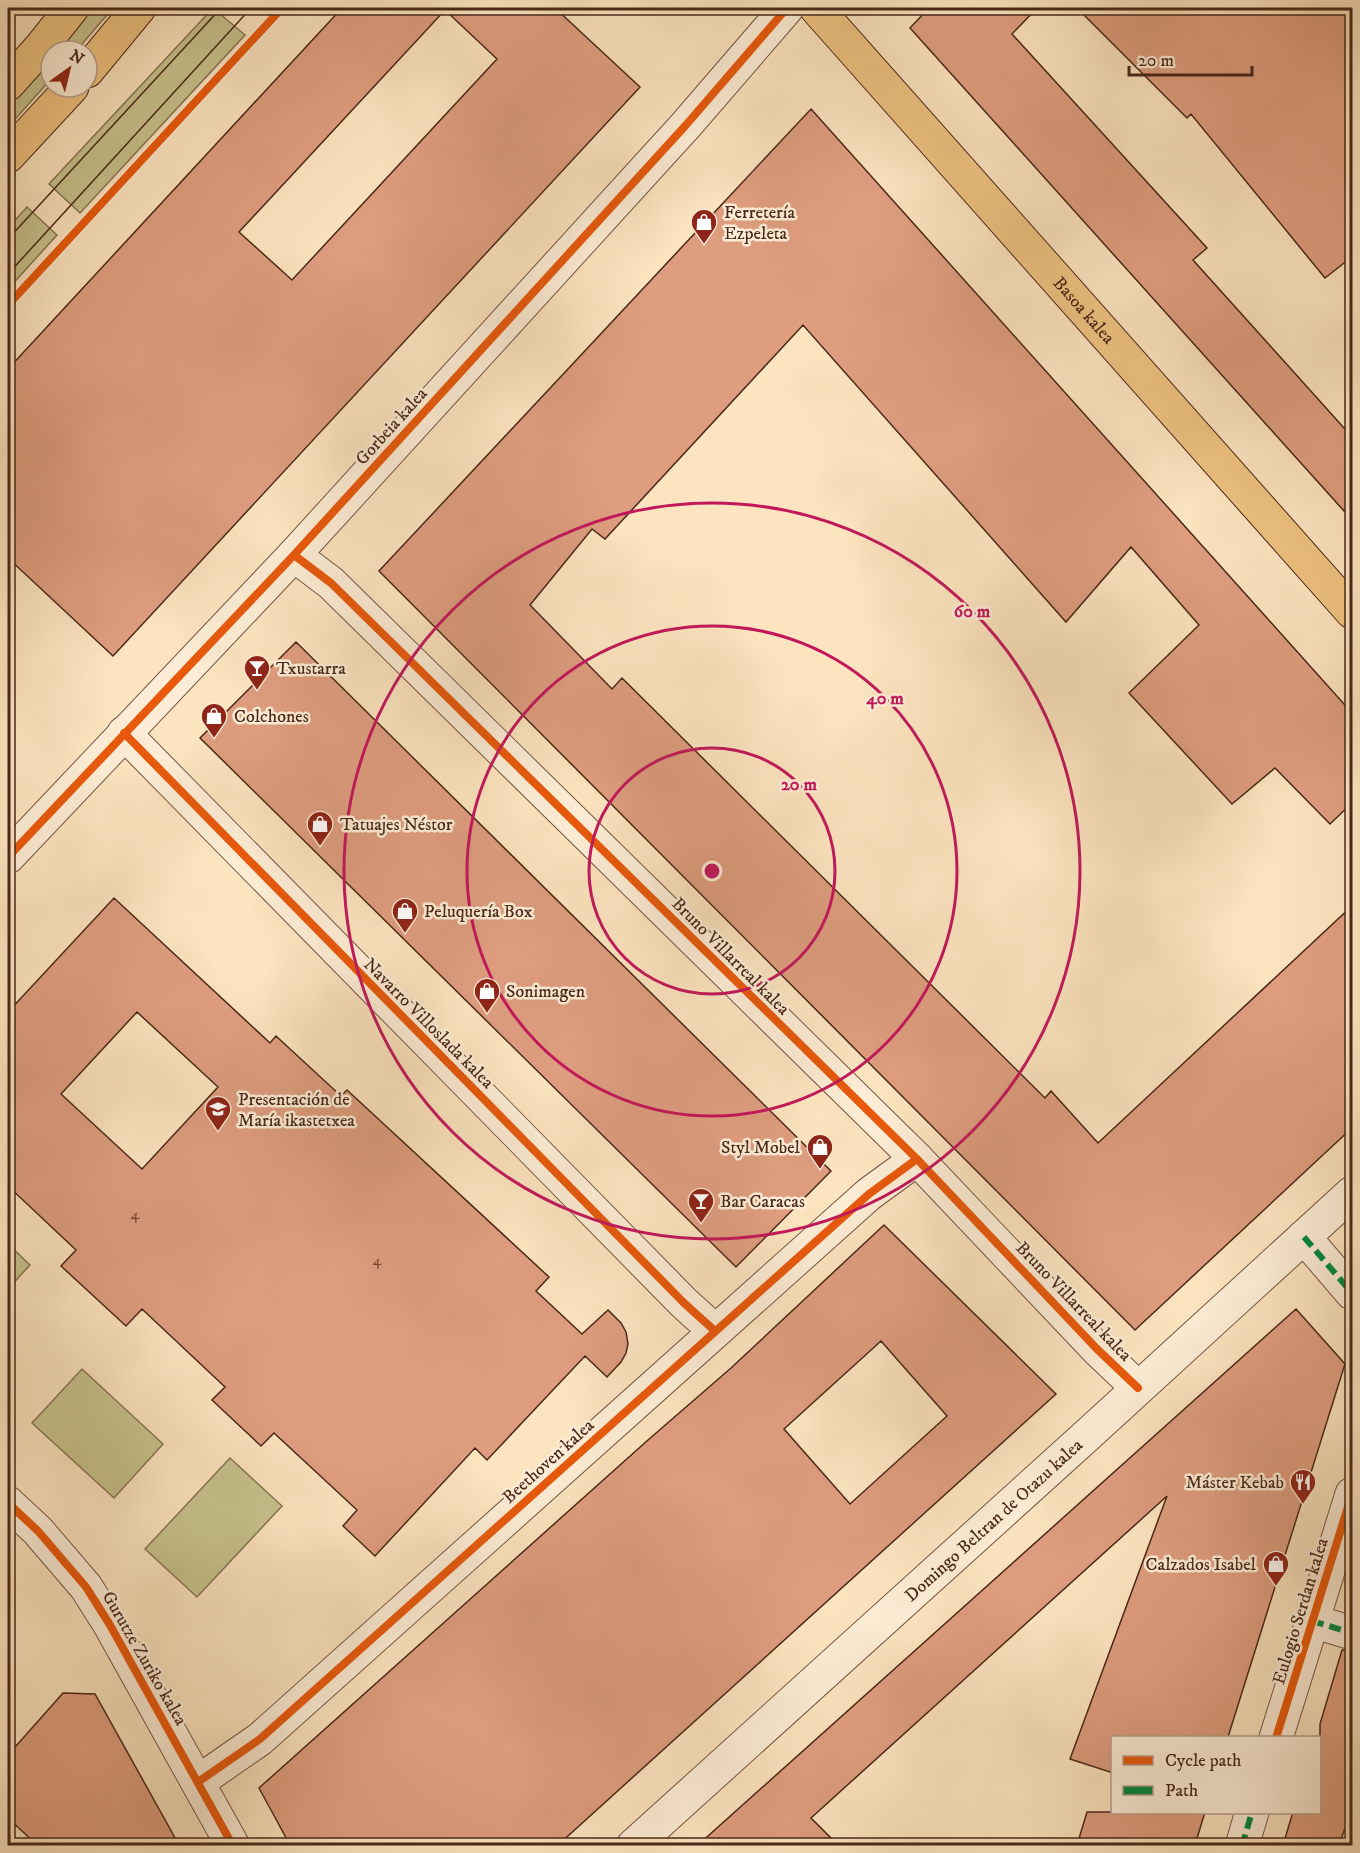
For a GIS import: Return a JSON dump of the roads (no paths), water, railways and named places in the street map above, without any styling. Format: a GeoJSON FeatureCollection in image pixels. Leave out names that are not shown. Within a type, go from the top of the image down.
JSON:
{"type":"FeatureCollection","features":[{"type":"Feature","properties":{"kind":"main road"},"geometry":{"type":"LineString","coordinates":[[8,84],[72,8]]}},
{"type":"Feature","properties":{"kind":"main road"},"geometry":{"type":"LineString","coordinates":[[99,56],[139,8]]}},
{"type":"Feature","properties":{"kind":"main road","name":"Basoa kalea"},"geometry":{"type":"LineString","coordinates":[[816,8],[1353,612]]}},
{"type":"Feature","properties":{"kind":"main road"},"geometry":{"type":"LineString","coordinates":[[8,156],[61,99]]}},
{"type":"Feature","properties":{"kind":"street","name":"Gorbeia kalea"},"geometry":{"type":"LineString","coordinates":[[8,857],[294,555],[686,125],[787,8]]}},
{"type":"Feature","properties":{"kind":"street","name":"Bruno Villarreal kalea"},"geometry":{"type":"LineString","coordinates":[[294,555],[331,583],[917,1160],[1138,1388]]}},
{"type":"Feature","properties":{"kind":"street","name":"Navarro Villoslada kalea"},"geometry":{"type":"LineString","coordinates":[[124,733],[684,1303],[716,1331]]}},
{"type":"Feature","properties":{"kind":"street","name":"Beethoven kalea"},"geometry":{"type":"LineString","coordinates":[[198,1782],[260,1739],[869,1194],[917,1160]]}},
{"type":"Feature","properties":{"kind":"street","name":"Domingo Beltran de Otazu kalea"},"geometry":{"type":"LineString","coordinates":[[633,1845],[1353,1193]]}},
{"type":"Feature","properties":{"kind":"street"},"geometry":{"type":"LineString","coordinates":[[1304,1237],[1353,1293]]}},
{"type":"Feature","properties":{"kind":"street","name":"Eulogio Serdan kalea"},"geometry":{"type":"LineString","coordinates":[[1276,1736],[1353,1494]]}},
{"type":"Feature","properties":{"kind":"street","name":"Gurutze Zuriko kalea"},"geometry":{"type":"LineString","coordinates":[[8,1503],[38,1531],[86,1587],[110,1625],[233,1845]]}},
{"type":"Feature","properties":{"kind":"street"},"geometry":{"type":"LineString","coordinates":[[1312,1621],[1353,1633]]}},
{"type":"Feature","properties":{"kind":"street"},"geometry":{"type":"LineString","coordinates":[[1242,1845],[1251,1814]]}},
{"type":"Feature","properties":{"kind":"tram line"},"geometry":{"type":"LineString","coordinates":[[8,239],[221,8]]}},
{"type":"Feature","properties":{"kind":"tram line"},"geometry":{"type":"LineString","coordinates":[[8,274],[251,8]]}},
{"type":"Feature","properties":{"kind":"place","name":"Ferretería Ezpeleta"},"geometry":{"type":"Point","coordinates":[704,245]}},
{"type":"Feature","properties":{"kind":"place","name":"Txustarra"},"geometry":{"type":"Point","coordinates":[257,691]}},
{"type":"Feature","properties":{"kind":"place","name":"Colchones"},"geometry":{"type":"Point","coordinates":[214,739]}},
{"type":"Feature","properties":{"kind":"place","name":"Tatuajes Néstor"},"geometry":{"type":"Point","coordinates":[320,847]}},
{"type":"Feature","properties":{"kind":"place","name":"Peluquería Box"},"geometry":{"type":"Point","coordinates":[405,934]}},
{"type":"Feature","properties":{"kind":"place","name":"Sonimagen"},"geometry":{"type":"Point","coordinates":[487,1014]}},
{"type":"Feature","properties":{"kind":"place","name":"Presentación de María ikastetxea"},"geometry":{"type":"Point","coordinates":[218,1132]}},
{"type":"Feature","properties":{"kind":"place","name":"Styl Mobel"},"geometry":{"type":"Point","coordinates":[820,1170]}},
{"type":"Feature","properties":{"kind":"place","name":"Bar Caracas"},"geometry":{"type":"Point","coordinates":[701,1224]}},
{"type":"Feature","properties":{"kind":"place","name":"Máster Kebab"},"geometry":{"type":"Point","coordinates":[1303,1505]}},
{"type":"Feature","properties":{"kind":"place","name":"Calzados Isabel"},"geometry":{"type":"Point","coordinates":[1276,1587]}}]}
